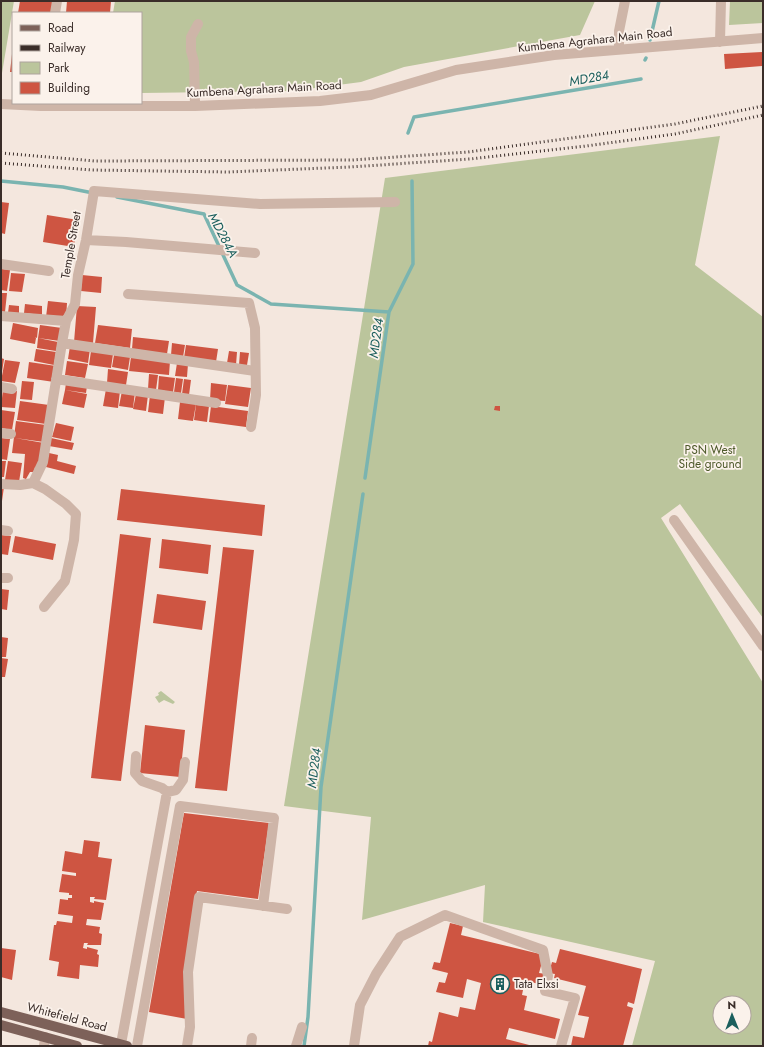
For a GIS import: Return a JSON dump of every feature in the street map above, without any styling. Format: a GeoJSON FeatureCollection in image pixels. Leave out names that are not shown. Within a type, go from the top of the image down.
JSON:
{"type":"FeatureCollection","features":[{"type":"Feature","properties":{"kind":"main road","name":"Whitefield Road"},"geometry":{"type":"LineString","coordinates":[[1,1012],[124,1045]]}},
{"type":"Feature","properties":{"kind":"main road","name":"Whitefield Road"},"geometry":{"type":"LineString","coordinates":[[1,1025],[44,1041],[77,1046]]}},
{"type":"Feature","properties":{"kind":"street"},"geometry":{"type":"LineString","coordinates":[[55,12],[57,1]]}},
{"type":"Feature","properties":{"kind":"street"},"geometry":{"type":"LineString","coordinates":[[619,49],[619,31],[625,1]]}},
{"type":"Feature","properties":{"kind":"street"},"geometry":{"type":"LineString","coordinates":[[720,42],[721,1]]}},
{"type":"Feature","properties":{"kind":"street"},"geometry":{"type":"LineString","coordinates":[[195,106],[194,62],[191,51],[191,37],[198,24]]}},
{"type":"Feature","properties":{"kind":"street","name":"Kumbena Agrahara Main Road"},"geometry":{"type":"LineString","coordinates":[[1,104],[195,106],[320,102],[371,95],[456,70],[554,55],[763,38]]}},
{"type":"Feature","properties":{"kind":"street","name":"Temple Street"},"geometry":{"type":"LineString","coordinates":[[66,321],[75,304],[78,275],[86,240],[94,191],[260,204],[395,202]]}},
{"type":"Feature","properties":{"kind":"street"},"geometry":{"type":"LineString","coordinates":[[86,240],[255,253]]}},
{"type":"Feature","properties":{"kind":"street"},"geometry":{"type":"LineString","coordinates":[[1,264],[49,271]]}},
{"type":"Feature","properties":{"kind":"street"},"geometry":{"type":"LineString","coordinates":[[128,294],[249,303],[255,328],[256,395],[251,427]]}},
{"type":"Feature","properties":{"kind":"street"},"geometry":{"type":"LineString","coordinates":[[1,316],[66,321],[43,462],[33,483]]}},
{"type":"Feature","properties":{"kind":"street"},"geometry":{"type":"LineString","coordinates":[[62,343],[255,371]]}},
{"type":"Feature","properties":{"kind":"street"},"geometry":{"type":"LineString","coordinates":[[56,379],[216,403]]}},
{"type":"Feature","properties":{"kind":"street"},"geometry":{"type":"LineString","coordinates":[[1,387],[12,389]]}},
{"type":"Feature","properties":{"kind":"street"},"geometry":{"type":"LineString","coordinates":[[1,484],[20,485],[33,483],[45,489],[66,504],[76,514],[74,540],[65,581],[44,606]]}},
{"type":"Feature","properties":{"kind":"street"},"geometry":{"type":"LineString","coordinates":[[674,520],[763,646]]}},
{"type":"Feature","properties":{"kind":"street"},"geometry":{"type":"LineString","coordinates":[[136,756],[135,773],[142,780],[162,788],[167,792]]}},
{"type":"Feature","properties":{"kind":"street"},"geometry":{"type":"LineString","coordinates":[[167,792],[176,790],[183,780],[185,762]]}},
{"type":"Feature","properties":{"kind":"street"},"geometry":{"type":"LineString","coordinates":[[124,1045],[167,792]]}},
{"type":"Feature","properties":{"kind":"street"},"geometry":{"type":"LineString","coordinates":[[137,1046],[180,806],[274,818],[263,906]]}},
{"type":"Feature","properties":{"kind":"street"},"geometry":{"type":"LineString","coordinates":[[187,1046],[190,1026],[188,972],[199,897],[287,909]]}},
{"type":"Feature","properties":{"kind":"street"},"geometry":{"type":"LineString","coordinates":[[354,1046],[360,1005],[376,974],[400,937],[445,915],[543,950],[548,976],[545,991],[575,998],[561,1046]]}},
{"type":"Feature","properties":{"kind":"street"},"geometry":{"type":"LineString","coordinates":[[296,1046],[302,1027]]}},
{"type":"Feature","properties":{"kind":"green space"},"geometry":{"type":"Polygon","coordinates":[[[1,1],[14,1],[12,12],[1,79],[1,1]]]}},
{"type":"Feature","properties":{"kind":"green space"},"geometry":{"type":"Polygon","coordinates":[[[115,1],[595,1],[580,35],[404,67],[361,82],[292,91],[142,93],[142,12],[113,12],[115,1]]]}},
{"type":"Feature","properties":{"kind":"green space"},"geometry":{"type":"Polygon","coordinates":[[[730,1],[763,1],[763,23],[729,25],[730,1]]]}},
{"type":"Feature","properties":{"kind":"green space","name":"PSN West Side ground"},"geometry":{"type":"Polygon","coordinates":[[[720,136],[695,265],[763,317],[763,618],[680,504],[661,518],[763,683],[763,1046],[632,1046],[655,961],[483,922],[485,885],[362,920],[371,817],[284,806],[385,178],[720,136]]]}},
{"type":"Feature","properties":{"kind":"green space"},"geometry":{"type":"Polygon","coordinates":[[[161,691],[175,702],[173,704],[164,700],[159,703],[155,697],[159,695],[158,693],[161,691]]]}},
{"type":"Feature","properties":{"kind":"building"},"geometry":{"type":"Polygon","coordinates":[[[20,1],[54,1],[52,12],[18,12],[20,1]]]}},
{"type":"Feature","properties":{"kind":"building"},"geometry":{"type":"Polygon","coordinates":[[[67,1],[111,1],[110,12],[66,12],[67,1]]]}},
{"type":"Feature","properties":{"kind":"building"},"geometry":{"type":"Polygon","coordinates":[[[762,52],[762,66],[725,69],[724,54],[762,52]]]}},
{"type":"Feature","properties":{"kind":"building"},"geometry":{"type":"Polygon","coordinates":[[[12,54],[12,72],[10,72],[12,54]]]}},
{"type":"Feature","properties":{"kind":"building"},"geometry":{"type":"Polygon","coordinates":[[[1,202],[9,203],[5,234],[1,233],[1,202]]]}},
{"type":"Feature","properties":{"kind":"building"},"geometry":{"type":"Polygon","coordinates":[[[47,215],[78,220],[74,247],[43,242],[47,215]]]}},
{"type":"Feature","properties":{"kind":"building"},"geometry":{"type":"Polygon","coordinates":[[[2,269],[10,270],[7,291],[1,290],[2,269]]]}},
{"type":"Feature","properties":{"kind":"building"},"geometry":{"type":"Polygon","coordinates":[[[11,273],[25,274],[22,292],[9,291],[11,273]]]}},
{"type":"Feature","properties":{"kind":"building"},"geometry":{"type":"Polygon","coordinates":[[[82,275],[102,277],[101,293],[81,291],[82,275]]]}},
{"type":"Feature","properties":{"kind":"building"},"geometry":{"type":"Polygon","coordinates":[[[1,293],[7,293],[5,312],[1,312],[1,293]]]}},
{"type":"Feature","properties":{"kind":"building"},"geometry":{"type":"Polygon","coordinates":[[[48,301],[67,303],[66,319],[46,317],[48,301]]]}},
{"type":"Feature","properties":{"kind":"building"},"geometry":{"type":"Polygon","coordinates":[[[25,304],[42,306],[42,315],[24,313],[25,304]]]}},
{"type":"Feature","properties":{"kind":"building"},"geometry":{"type":"Polygon","coordinates":[[[9,305],[19,306],[19,314],[8,313],[9,305]]]}},
{"type":"Feature","properties":{"kind":"building"},"geometry":{"type":"Polygon","coordinates":[[[77,306],[96,307],[93,343],[74,342],[77,306]]]}},
{"type":"Feature","properties":{"kind":"building"},"geometry":{"type":"Polygon","coordinates":[[[13,323],[38,328],[37,338],[35,337],[35,344],[10,339],[13,323]]]}},
{"type":"Feature","properties":{"kind":"building"},"geometry":{"type":"Polygon","coordinates":[[[40,325],[62,328],[60,341],[38,338],[40,325]]]}},
{"type":"Feature","properties":{"kind":"building"},"geometry":{"type":"Polygon","coordinates":[[[98,325],[132,329],[130,348],[95,343],[98,325]]]}},
{"type":"Feature","properties":{"kind":"building"},"geometry":{"type":"Polygon","coordinates":[[[133,337],[169,341],[167,354],[132,349],[133,337]]]}},
{"type":"Feature","properties":{"kind":"building"},"geometry":{"type":"Polygon","coordinates":[[[38,338],[58,342],[56,351],[37,348],[38,338]]]}},
{"type":"Feature","properties":{"kind":"building"},"geometry":{"type":"Polygon","coordinates":[[[172,343],[185,345],[183,357],[171,355],[172,343]]]}},
{"type":"Feature","properties":{"kind":"building"},"geometry":{"type":"Polygon","coordinates":[[[186,345],[218,349],[216,362],[184,358],[186,345]]]}},
{"type":"Feature","properties":{"kind":"building"},"geometry":{"type":"Polygon","coordinates":[[[70,346],[90,349],[88,363],[68,359],[70,346]]]}},
{"type":"Feature","properties":{"kind":"building"},"geometry":{"type":"Polygon","coordinates":[[[36,349],[56,352],[54,365],[34,361],[36,349]]]}},
{"type":"Feature","properties":{"kind":"building"},"geometry":{"type":"Polygon","coordinates":[[[91,351],[113,354],[111,368],[89,365],[91,351]]]}},
{"type":"Feature","properties":{"kind":"building"},"geometry":{"type":"Polygon","coordinates":[[[229,351],[237,352],[236,365],[227,363],[229,351]]]}},
{"type":"Feature","properties":{"kind":"building"},"geometry":{"type":"Polygon","coordinates":[[[240,352],[249,353],[247,365],[239,365],[240,352]]]}},
{"type":"Feature","properties":{"kind":"building"},"geometry":{"type":"Polygon","coordinates":[[[114,355],[130,357],[128,370],[112,367],[114,355]]]}},
{"type":"Feature","properties":{"kind":"building"},"geometry":{"type":"Polygon","coordinates":[[[131,357],[170,361],[169,375],[129,371],[131,357]]]}},
{"type":"Feature","properties":{"kind":"building"},"geometry":{"type":"Polygon","coordinates":[[[1,358],[4,359],[2,372],[1,372],[1,358]]]}},
{"type":"Feature","properties":{"kind":"building"},"geometry":{"type":"Polygon","coordinates":[[[5,360],[20,362],[15,383],[1,381],[5,360]]]}},
{"type":"Feature","properties":{"kind":"building"},"geometry":{"type":"Polygon","coordinates":[[[67,361],[88,364],[85,378],[65,375],[67,361]]]}},
{"type":"Feature","properties":{"kind":"building"},"geometry":{"type":"Polygon","coordinates":[[[29,362],[56,366],[54,382],[27,378],[29,362]]]}},
{"type":"Feature","properties":{"kind":"building"},"geometry":{"type":"Polygon","coordinates":[[[177,363],[188,364],[187,377],[175,376],[177,363]]]}},
{"type":"Feature","properties":{"kind":"building"},"geometry":{"type":"Polygon","coordinates":[[[108,369],[128,372],[126,385],[107,383],[108,369]]]}},
{"type":"Feature","properties":{"kind":"building"},"geometry":{"type":"Polygon","coordinates":[[[149,374],[158,375],[156,390],[148,389],[149,374]]]}},
{"type":"Feature","properties":{"kind":"building"},"geometry":{"type":"Polygon","coordinates":[[[159,376],[175,378],[173,392],[158,390],[159,376]]]}},
{"type":"Feature","properties":{"kind":"building"},"geometry":{"type":"Polygon","coordinates":[[[176,378],[183,379],[181,393],[174,392],[176,378]]]}},
{"type":"Feature","properties":{"kind":"building"},"geometry":{"type":"Polygon","coordinates":[[[184,379],[191,380],[189,395],[182,394],[184,379]]]}},
{"type":"Feature","properties":{"kind":"building"},"geometry":{"type":"Polygon","coordinates":[[[22,381],[34,382],[32,400],[20,399],[22,381]]]}},
{"type":"Feature","properties":{"kind":"building"},"geometry":{"type":"Polygon","coordinates":[[[66,383],[87,386],[86,393],[65,390],[66,383]]]}},
{"type":"Feature","properties":{"kind":"building"},"geometry":{"type":"Polygon","coordinates":[[[211,383],[227,385],[225,401],[210,400],[211,383]]]}},
{"type":"Feature","properties":{"kind":"building"},"geometry":{"type":"Polygon","coordinates":[[[228,385],[251,388],[248,407],[225,404],[228,385]]]}},
{"type":"Feature","properties":{"kind":"building"},"geometry":{"type":"Polygon","coordinates":[[[3,389],[17,391],[15,408],[1,407],[3,389]]]}},
{"type":"Feature","properties":{"kind":"building"},"geometry":{"type":"Polygon","coordinates":[[[106,389],[120,391],[118,408],[103,406],[106,389]]]}},
{"type":"Feature","properties":{"kind":"building"},"geometry":{"type":"Polygon","coordinates":[[[65,390],[87,394],[84,408],[62,404],[65,390]]]}},
{"type":"Feature","properties":{"kind":"building"},"geometry":{"type":"Polygon","coordinates":[[[122,391],[135,392],[133,408],[119,406],[122,391]]]}},
{"type":"Feature","properties":{"kind":"building"},"geometry":{"type":"Polygon","coordinates":[[[136,394],[148,395],[146,411],[133,409],[136,394]]]}},
{"type":"Feature","properties":{"kind":"building"},"geometry":{"type":"Polygon","coordinates":[[[150,395],[165,397],[163,414],[148,412],[150,395]]]}},
{"type":"Feature","properties":{"kind":"building"},"geometry":{"type":"Polygon","coordinates":[[[20,401],[49,405],[46,424],[17,420],[20,401]]]}},
{"type":"Feature","properties":{"kind":"building"},"geometry":{"type":"Polygon","coordinates":[[[180,402],[196,404],[193,421],[178,419],[180,402]]]}},
{"type":"Feature","properties":{"kind":"building"},"geometry":{"type":"Polygon","coordinates":[[[196,405],[209,406],[207,422],[194,420],[196,405]]]}},
{"type":"Feature","properties":{"kind":"building"},"geometry":{"type":"Polygon","coordinates":[[[211,406],[248,411],[246,427],[209,422],[211,406]]]}},
{"type":"Feature","properties":{"kind":"building"},"geometry":{"type":"Polygon","coordinates":[[[495,406],[500,406],[500,411],[494,410],[495,406]]]}},
{"type":"Feature","properties":{"kind":"building"},"geometry":{"type":"Polygon","coordinates":[[[1,410],[15,412],[12,430],[1,428],[1,410]]]}},
{"type":"Feature","properties":{"kind":"building"},"geometry":{"type":"Polygon","coordinates":[[[16,421],[46,425],[44,442],[15,438],[44,443],[38,467],[35,467],[34,472],[30,472],[26,479],[23,478],[25,454],[12,453],[16,421]]]}},
{"type":"Feature","properties":{"kind":"building"},"geometry":{"type":"Polygon","coordinates":[[[56,423],[74,427],[71,441],[52,437],[56,423]]]}},
{"type":"Feature","properties":{"kind":"building"},"geometry":{"type":"Polygon","coordinates":[[[1,438],[10,439],[7,460],[1,459],[1,438]]]}},
{"type":"Feature","properties":{"kind":"building"},"geometry":{"type":"Polygon","coordinates":[[[51,438],[74,443],[72,450],[49,446],[51,438]]]}},
{"type":"Feature","properties":{"kind":"building"},"geometry":{"type":"Polygon","coordinates":[[[49,453],[58,455],[57,461],[76,466],[74,474],[46,467],[49,453]]]}},
{"type":"Feature","properties":{"kind":"building"},"geometry":{"type":"Polygon","coordinates":[[[1,461],[6,461],[4,477],[1,477],[1,461]]]}},
{"type":"Feature","properties":{"kind":"building"},"geometry":{"type":"Polygon","coordinates":[[[8,461],[22,463],[19,482],[5,480],[8,461]]]}},
{"type":"Feature","properties":{"kind":"building"},"geometry":{"type":"Polygon","coordinates":[[[1,487],[4,487],[2,501],[1,501],[1,487]]]}},
{"type":"Feature","properties":{"kind":"building"},"geometry":{"type":"Polygon","coordinates":[[[121,489],[265,505],[262,536],[117,520],[121,489]]]}},
{"type":"Feature","properties":{"kind":"building"},"geometry":{"type":"Polygon","coordinates":[[[120,534],[151,538],[121,781],[91,778],[120,534]]]}},
{"type":"Feature","properties":{"kind":"building"},"geometry":{"type":"Polygon","coordinates":[[[1,535],[11,536],[8,555],[1,554],[1,535]]]}},
{"type":"Feature","properties":{"kind":"building"},"geometry":{"type":"Polygon","coordinates":[[[15,536],[56,544],[53,560],[12,552],[15,536]]]}},
{"type":"Feature","properties":{"kind":"building"},"geometry":{"type":"Polygon","coordinates":[[[162,539],[211,545],[208,574],[159,568],[162,539]]]}},
{"type":"Feature","properties":{"kind":"building"},"geometry":{"type":"Polygon","coordinates":[[[223,547],[254,550],[227,791],[195,788],[223,547]]]}},
{"type":"Feature","properties":{"kind":"building"},"geometry":{"type":"Polygon","coordinates":[[[1,589],[9,590],[7,610],[1,609],[1,589]]]}},
{"type":"Feature","properties":{"kind":"building"},"geometry":{"type":"Polygon","coordinates":[[[157,594],[206,601],[202,630],[153,623],[157,594]]]}},
{"type":"Feature","properties":{"kind":"building"},"geometry":{"type":"Polygon","coordinates":[[[1,637],[8,638],[6,657],[1,657],[1,637]]]}},
{"type":"Feature","properties":{"kind":"building"},"geometry":{"type":"Polygon","coordinates":[[[1,658],[8,659],[5,677],[1,677],[1,658]]]}},
{"type":"Feature","properties":{"kind":"building"},"geometry":{"type":"Polygon","coordinates":[[[145,725],[185,730],[180,777],[140,773],[145,725]]]}},
{"type":"Feature","properties":{"kind":"building"},"geometry":{"type":"Polygon","coordinates":[[[184,813],[269,823],[258,899],[197,891],[184,970],[187,1019],[149,1012],[184,813]]]}},
{"type":"Feature","properties":{"kind":"building"},"geometry":{"type":"Polygon","coordinates":[[[84,840],[100,842],[98,857],[112,859],[106,900],[94,899],[95,897],[90,897],[90,902],[94,903],[94,901],[104,903],[101,920],[87,919],[86,925],[100,927],[99,933],[102,934],[101,945],[87,945],[88,943],[84,943],[83,948],[87,949],[87,947],[98,950],[98,967],[80,965],[79,979],[57,976],[59,962],[49,960],[54,925],[56,925],[57,921],[72,923],[73,916],[58,914],[60,899],[68,900],[68,898],[72,898],[72,895],[69,895],[69,893],[59,892],[62,874],[76,876],[76,873],[62,871],[65,851],[82,854],[84,840]]]}},
{"type":"Feature","properties":{"kind":"building","name":"Tata Elxsi"},"geometry":{"type":"Polygon","coordinates":[[[450,923],[463,926],[461,935],[544,955],[539,973],[546,974],[543,985],[519,979],[517,989],[523,990],[522,995],[527,996],[524,1010],[560,1019],[555,1039],[509,1028],[506,1039],[533,1046],[428,1046],[429,1041],[432,1042],[439,1012],[458,1017],[460,1007],[475,1010],[481,983],[467,979],[463,998],[436,992],[439,982],[445,983],[448,973],[432,969],[434,962],[440,963],[450,923]]]}},
{"type":"Feature","properties":{"kind":"building"},"geometry":{"type":"Polygon","coordinates":[[[1,948],[16,950],[12,980],[1,977],[1,948]]]}},
{"type":"Feature","properties":{"kind":"building"},"geometry":{"type":"Polygon","coordinates":[[[560,949],[642,969],[634,1004],[628,1002],[627,1006],[633,1008],[623,1046],[571,1046],[573,1036],[584,1038],[589,1017],[578,1015],[586,986],[554,978],[555,974],[549,973],[552,962],[556,963],[560,949]]]}},
{"type":"Feature","properties":{"kind":"waterway","name":"MD284"},"geometry":{"type":"LineString","coordinates":[[650,40],[659,1]]}},
{"type":"Feature","properties":{"kind":"waterway","name":"MD284"},"geometry":{"type":"LineString","coordinates":[[408,133],[414,117],[641,79]]}},
{"type":"Feature","properties":{"kind":"waterway","name":"MD284A"},"geometry":{"type":"LineString","coordinates":[[1,181],[63,187],[93,193]]}},
{"type":"Feature","properties":{"kind":"waterway","name":"MD284"},"geometry":{"type":"LineString","coordinates":[[365,478],[389,312],[413,264],[412,181]]}},
{"type":"Feature","properties":{"kind":"waterway","name":"MD284A"},"geometry":{"type":"LineString","coordinates":[[117,197],[204,214],[237,285],[271,304],[389,312]]}},
{"type":"Feature","properties":{"kind":"waterway","name":"MD284"},"geometry":{"type":"LineString","coordinates":[[304,1046],[308,1017],[321,787],[363,494]]}},
{"type":"Feature","properties":{"kind":"railway"},"geometry":{"type":"LineString","coordinates":[[1,153],[95,161],[352,160],[468,152],[675,124],[763,106]]}},
{"type":"Feature","properties":{"kind":"railway"},"geometry":{"type":"LineString","coordinates":[[1,163],[92,170],[228,172],[350,167],[470,159],[586,146],[675,134],[763,115]]}},
{"type":"Feature","properties":{"kind":"place","name":"Tata Elxsi"},"geometry":{"type":"Point","coordinates":[500,984]}}]}
